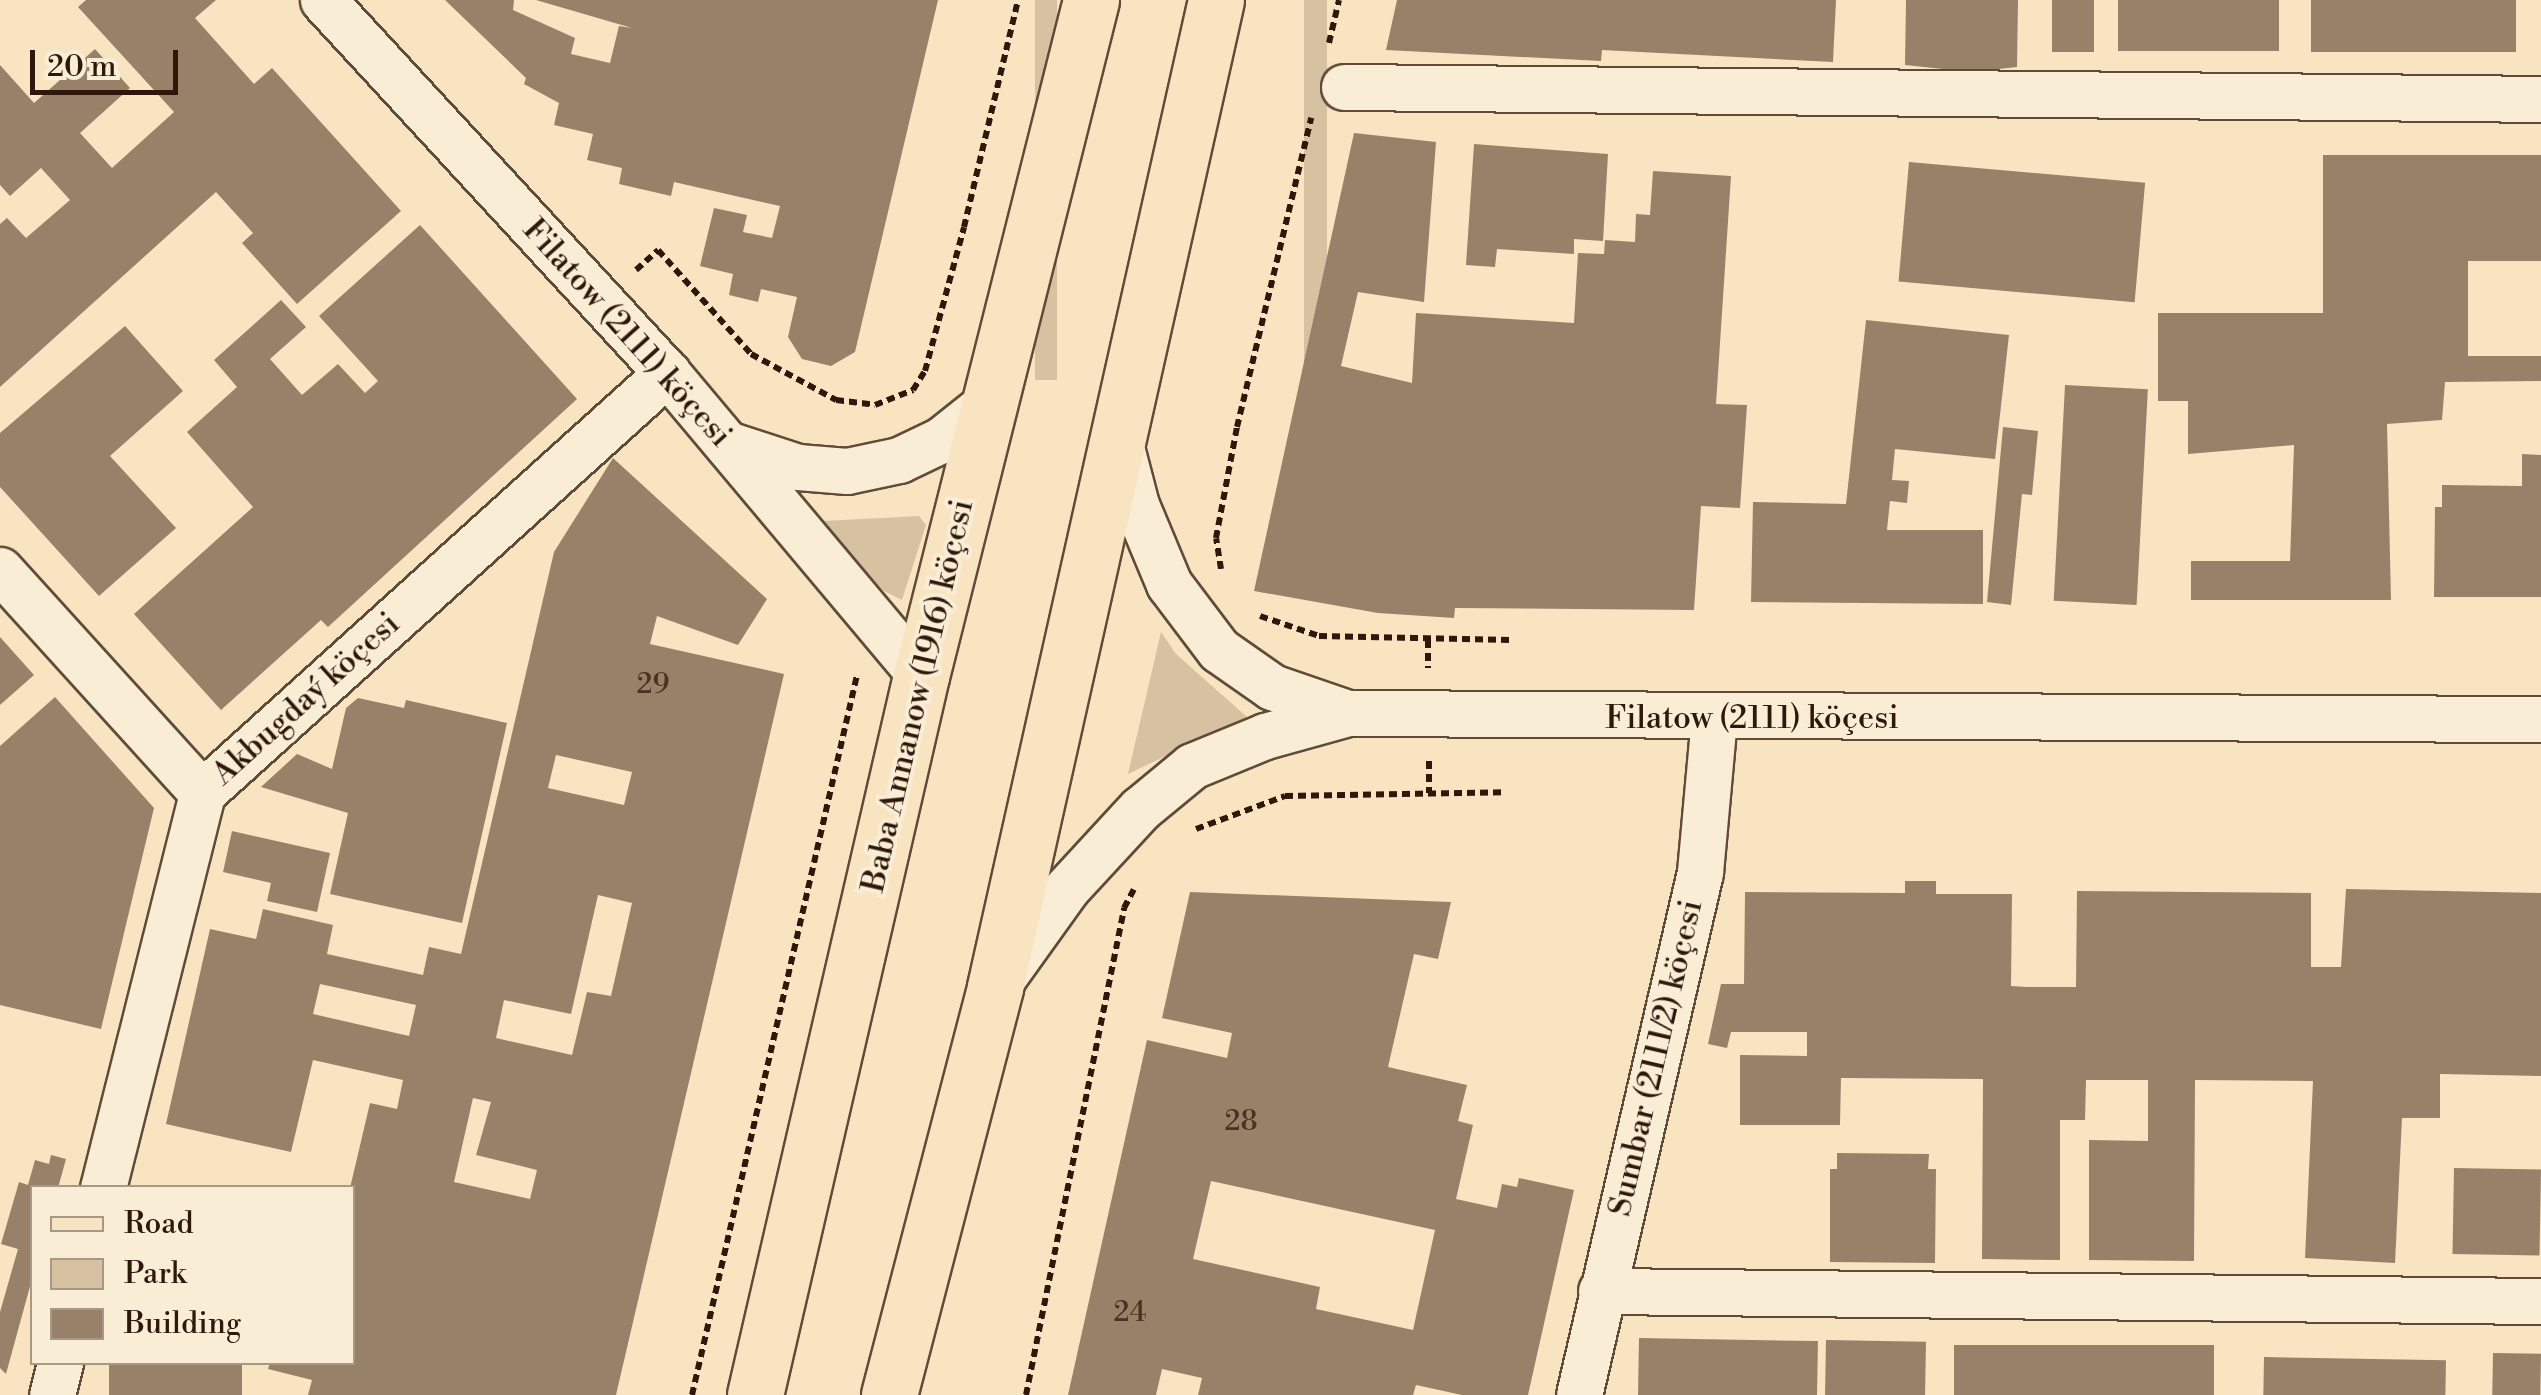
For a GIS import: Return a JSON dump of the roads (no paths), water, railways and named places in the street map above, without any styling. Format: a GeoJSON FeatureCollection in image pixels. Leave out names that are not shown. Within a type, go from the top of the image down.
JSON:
{"type":"FeatureCollection","features":[{"type":"Feature","properties":{"kind":"main road","name":"Baba Annanow (1916) köçesi"},"geometry":{"type":"LineString","coordinates":[[755,1395],[920,676],[1091,0]]}},
{"type":"Feature","properties":{"kind":"main road"},"geometry":{"type":"LineString","coordinates":[[889,1395],[995,988],[1216,0]]}},
{"type":"Feature","properties":{"kind":"street","name":"Filatow (2111) köçesi"},"geometry":{"type":"LineString","coordinates":[[346,10],[667,373],[920,676]]}},
{"type":"Feature","properties":{"kind":"street"},"geometry":{"type":"LineString","coordinates":[[1328,80],[2541,99]]}},
{"type":"Feature","properties":{"kind":"street","name":"Akbugdaý köçesi"},"geometry":{"type":"LineString","coordinates":[[104,1185],[202,793],[667,373]]}},
{"type":"Feature","properties":{"kind":"street"},"geometry":{"type":"LineString","coordinates":[[726,444],[798,468],[847,471],[899,460],[940,440],[990,401]]}},
{"type":"Feature","properties":{"kind":"street","name":"Filatow (2111) köçesi"},"geometry":{"type":"LineString","coordinates":[[1118,436],[1136,505],[1170,584],[1219,650],[1272,687],[1348,713],[1714,719],[2541,720]]}},
{"type":"Feature","properties":{"kind":"street"},"geometry":{"type":"LineString","coordinates":[[0,570],[202,793]]}},
{"type":"Feature","properties":{"kind":"street"},"geometry":{"type":"LineString","coordinates":[[995,988],[1067,888],[1140,810],[1192,766],[1265,736],[1348,713]]}},
{"type":"Feature","properties":{"kind":"street","name":"Sumbar (2111/2) köçesi"},"geometry":{"type":"LineString","coordinates":[[1579,1395],[1700,872],[1714,719]]}},
{"type":"Feature","properties":{"kind":"street"},"geometry":{"type":"LineString","coordinates":[[1601,1291],[2541,1301]]}},
{"type":"Feature","properties":{"kind":"street"},"geometry":{"type":"LineString","coordinates":[[52,1395],[59,1365]]}}]}
